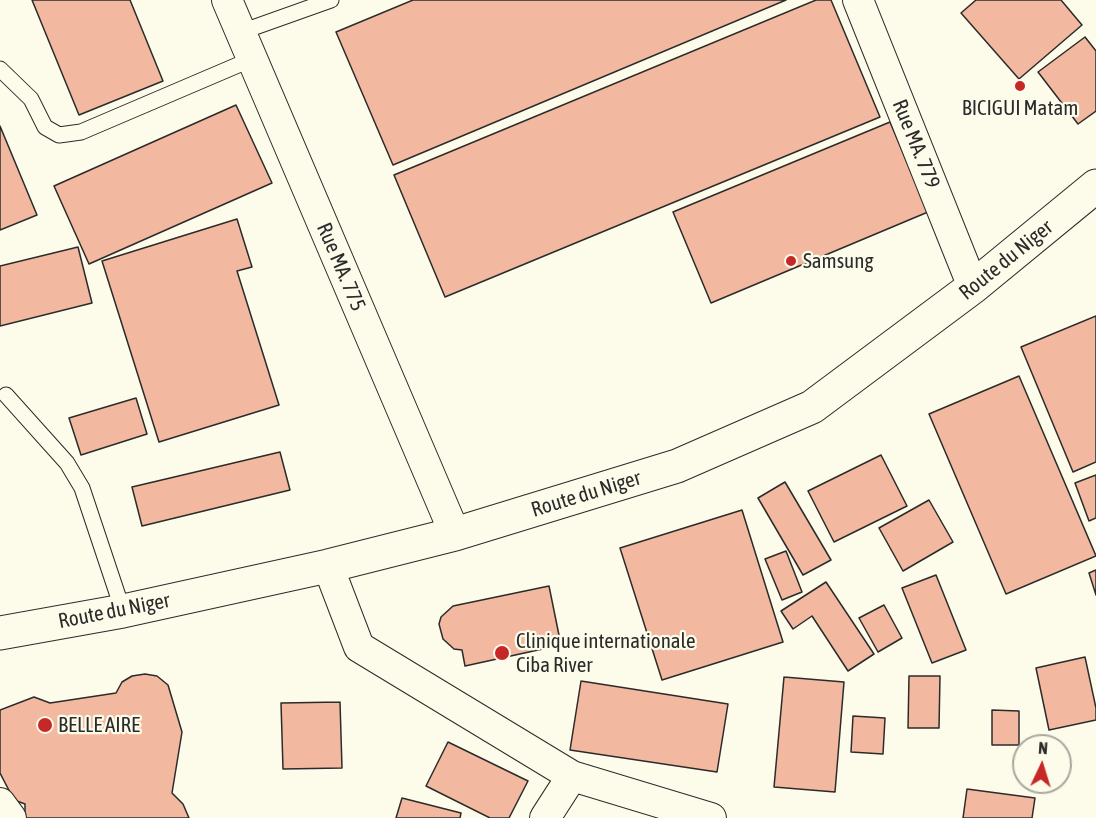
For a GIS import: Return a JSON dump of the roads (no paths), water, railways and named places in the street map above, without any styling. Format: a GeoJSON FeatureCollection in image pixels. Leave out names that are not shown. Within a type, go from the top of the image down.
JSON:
{"type":"FeatureCollection","features":[{"type":"Feature","properties":{"kind":"main road","name":"Route du Niger"},"geometry":{"type":"LineString","coordinates":[[0,633],[123,611],[328,566],[455,534],[676,466],[812,407],[974,287],[1096,186]]}},
{"type":"Feature","properties":{"kind":"street","name":"Rue MA. 775"},"geometry":{"type":"LineString","coordinates":[[227,0],[455,534]]}},
{"type":"Feature","properties":{"kind":"street","name":"Rue MA. 779"},"geometry":{"type":"LineString","coordinates":[[858,0],[974,287]]}},
{"type":"Feature","properties":{"kind":"street"},"geometry":{"type":"LineString","coordinates":[[328,566],[359,647],[572,776],[711,818]]}},
{"type":"Feature","properties":{"kind":"street"},"geometry":{"type":"LineString","coordinates":[[545,818],[572,776]]}},
{"type":"Feature","properties":{"kind":"street"},"geometry":{"type":"LineString","coordinates":[[0,803],[11,818]]}},
{"type":"Feature","properties":{"kind":"lane"},"geometry":{"type":"LineString","coordinates":[[0,69],[31,99],[45,127],[59,135],[81,132],[332,0]]}},
{"type":"Feature","properties":{"kind":"lane"},"geometry":{"type":"LineString","coordinates":[[6,395],[67,463],[82,488],[123,611]]}},
{"type":"Feature","properties":{"kind":"place","name":"BICIGUI Matam"},"geometry":{"type":"Point","coordinates":[1020,86]}},
{"type":"Feature","properties":{"kind":"place","name":"Samsung"},"geometry":{"type":"Point","coordinates":[791,261]}},
{"type":"Feature","properties":{"kind":"place","name":"Clinique internationale Ciba River"},"geometry":{"type":"Point","coordinates":[502,653]}},
{"type":"Feature","properties":{"kind":"place","name":"BELLE AIRE"},"geometry":{"type":"Point","coordinates":[45,725]}}]}
